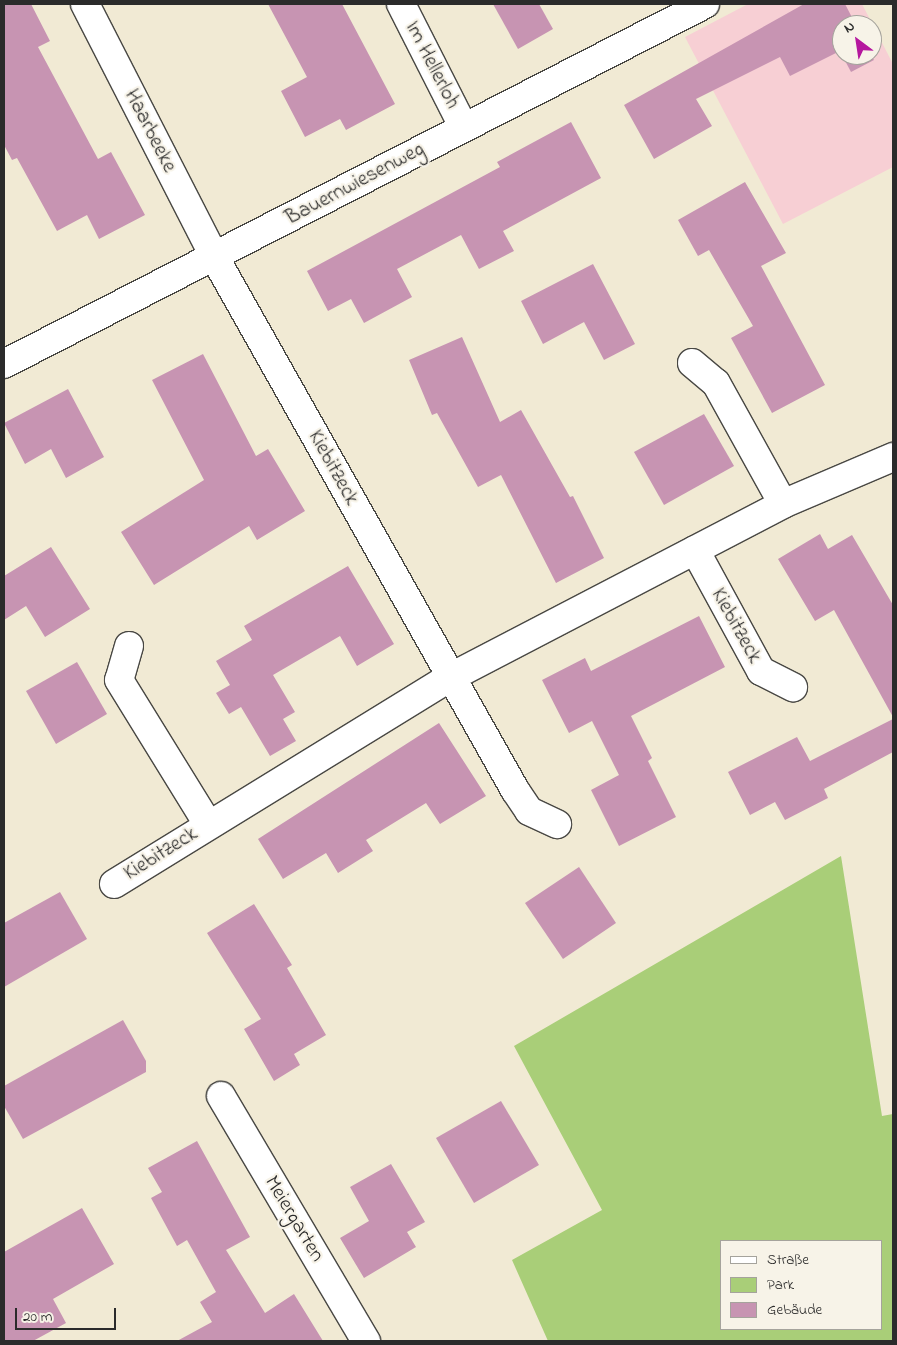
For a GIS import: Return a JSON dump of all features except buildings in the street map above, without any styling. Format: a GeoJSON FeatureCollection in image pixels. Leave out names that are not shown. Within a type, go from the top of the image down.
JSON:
{"type":"FeatureCollection","features":[{"type":"Feature","properties":{"kind":"street","name":"Haarbeeke"},"geometry":{"type":"LineString","coordinates":[[85,4],[215,258]]}},
{"type":"Feature","properties":{"kind":"street","name":"Im Hellerloh"},"geometry":{"type":"LineString","coordinates":[[402,4],[463,126]]}},
{"type":"Feature","properties":{"kind":"street","name":"Bauernwiesenweg"},"geometry":{"type":"LineString","coordinates":[[4,364],[215,258],[463,126],[705,4]]}},
{"type":"Feature","properties":{"kind":"street","name":"Kiebitzeck"},"geometry":{"type":"LineString","coordinates":[[215,258],[451,677],[529,811],[557,824]]}},
{"type":"Feature","properties":{"kind":"street"},"geometry":{"type":"LineString","coordinates":[[692,363],[716,383],[783,504]]}},
{"type":"Feature","properties":{"kind":"street","name":"Kiebitzeck"},"geometry":{"type":"LineString","coordinates":[[114,884],[208,824],[451,677],[783,504],[893,457]]}},
{"type":"Feature","properties":{"kind":"street","name":"Kiebitzeck"},"geometry":{"type":"LineString","coordinates":[[695,550],[761,671],[793,687]]}},
{"type":"Feature","properties":{"kind":"street","name":"Kiebitzeck"},"geometry":{"type":"LineString","coordinates":[[129,646],[119,680],[208,824]]}},
{"type":"Feature","properties":{"kind":"street","name":"Meiergarten"},"geometry":{"type":"LineString","coordinates":[[221,1096],[366,1341]]}},
{"type":"Feature","properties":{"kind":"shaded area"},"geometry":{"type":"Polygon","coordinates":[[[748,4],[862,4],[868,15],[832,15],[832,65],[882,65],[882,43],[893,64],[893,167],[783,224],[685,37],[748,4]]]}},
{"type":"Feature","properties":{"kind":"green space"},"geometry":{"type":"Polygon","coordinates":[[[841,856],[882,1116],[893,1114],[893,1341],[548,1341],[512,1260],[602,1210],[514,1046],[841,856]]]}}]}
